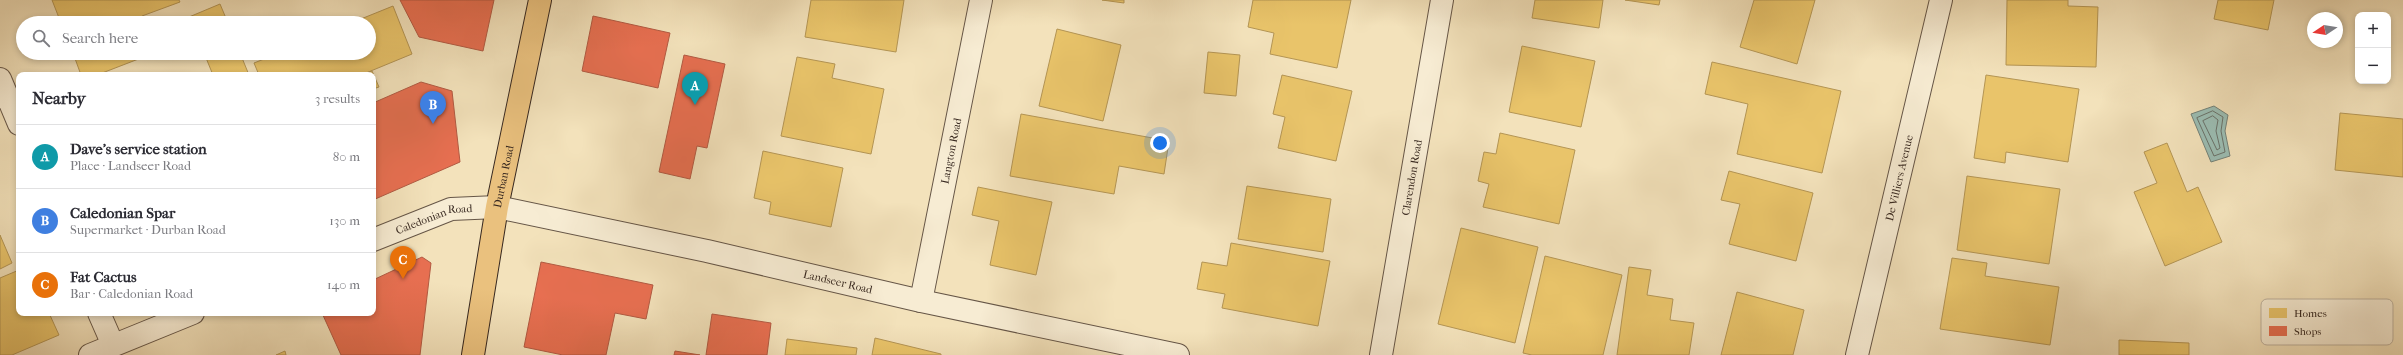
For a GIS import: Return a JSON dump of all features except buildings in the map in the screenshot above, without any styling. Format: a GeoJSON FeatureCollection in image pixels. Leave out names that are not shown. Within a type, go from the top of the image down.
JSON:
{"type":"FeatureCollection","features":[{"type":"Feature","properties":{"kind":"main road","name":"Durban Road"},"geometry":{"type":"LineString","coordinates":[[473,355],[497,207],[540,0]]}},
{"type":"Feature","properties":{"kind":"street","name":"Langton Road"},"geometry":{"type":"LineString","coordinates":[[921,301],[981,0]]}},
{"type":"Feature","properties":{"kind":"street","name":"Clarendon Road"},"geometry":{"type":"LineString","coordinates":[[1381,355],[1442,0]]}},
{"type":"Feature","properties":{"kind":"street","name":"De Villiers Avenue"},"geometry":{"type":"LineString","coordinates":[[1856,355],[1941,0]]}},
{"type":"Feature","properties":{"kind":"street"},"geometry":{"type":"LineString","coordinates":[[0,79],[16,117]]}},
{"type":"Feature","properties":{"kind":"street","name":"Caledonian Road"},"geometry":{"type":"LineString","coordinates":[[376,239],[451,209],[497,207]]}},
{"type":"Feature","properties":{"kind":"street","name":"Landseer Road"},"geometry":{"type":"LineString","coordinates":[[497,207],[707,251],[921,301],[1178,355]]}},
{"type":"Feature","properties":{"kind":"street"},"geometry":{"type":"LineString","coordinates":[[100,316],[113,345]]}},
{"type":"Feature","properties":{"kind":"street"},"geometry":{"type":"LineString","coordinates":[[90,355],[186,316]]}},
{"type":"Feature","properties":{"kind":"water"},"geometry":{"type":"Polygon","coordinates":[[[2214,106],[2228,115],[2225,131],[2230,156],[2211,162],[2191,114],[2214,106]]]}},
{"type":"Feature","properties":{"kind":"place","name":"Dave's service station"},"geometry":{"type":"Point","coordinates":[695,105]}},
{"type":"Feature","properties":{"kind":"place","name":"Caledonian Spar"},"geometry":{"type":"Point","coordinates":[433,124]}},
{"type":"Feature","properties":{"kind":"place","name":"Fat Cactus"},"geometry":{"type":"Point","coordinates":[403,279]}}]}
